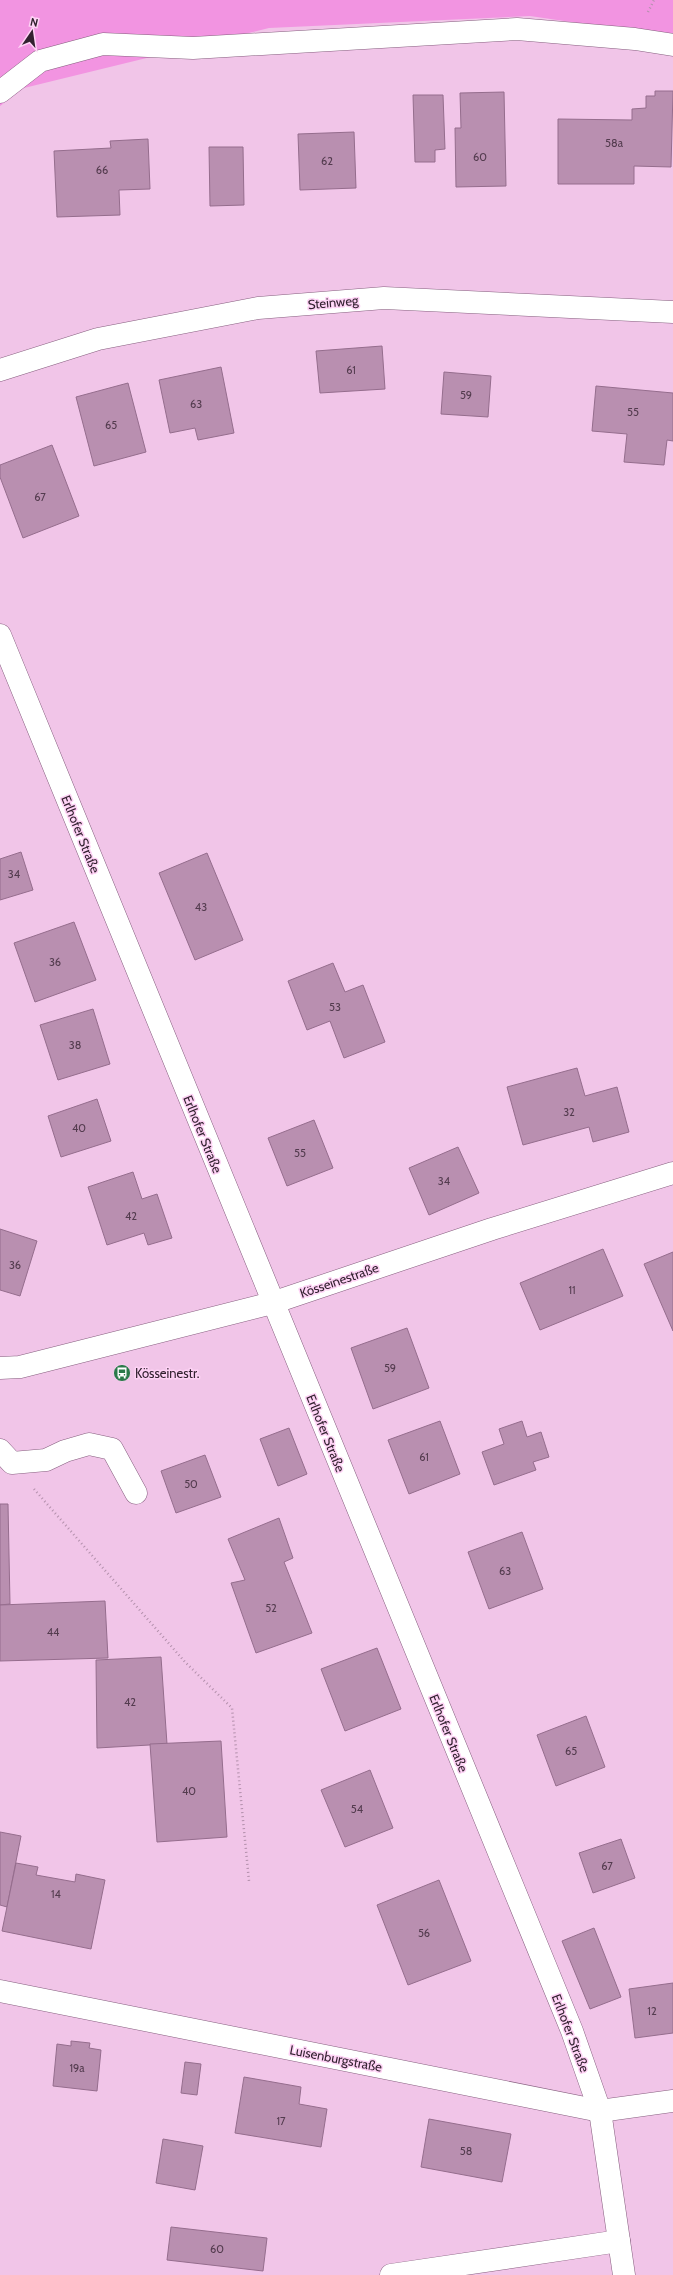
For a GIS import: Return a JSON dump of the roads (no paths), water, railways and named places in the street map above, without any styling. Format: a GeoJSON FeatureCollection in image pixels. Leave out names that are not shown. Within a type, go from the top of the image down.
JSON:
{"type":"FeatureCollection","features":[{"type":"Feature","properties":{"kind":"street"},"geometry":{"type":"LineString","coordinates":[[0,92],[40,61],[103,44],[193,48],[516,29],[635,39],[673,45]]}},
{"type":"Feature","properties":{"kind":"street","name":"Steinweg"},"geometry":{"type":"LineString","coordinates":[[0,370],[106,338],[258,308],[384,298],[673,312]]}},
{"type":"Feature","properties":{"kind":"street","name":"Erlhofer Straße"},"geometry":{"type":"LineString","coordinates":[[0,635],[272,1303],[572,2031],[600,2111],[624,2275]]}},
{"type":"Feature","properties":{"kind":"street","name":"Kösseinestraße"},"geometry":{"type":"LineString","coordinates":[[0,1368],[20,1367],[272,1303],[492,1229],[673,1173]]}},
{"type":"Feature","properties":{"kind":"street"},"geometry":{"type":"LineString","coordinates":[[6,1456],[46,1460],[65,1451],[90,1444],[112,1449],[136,1493]]}},
{"type":"Feature","properties":{"kind":"street","name":"Luisenburgstraße"},"geometry":{"type":"LineString","coordinates":[[0,1991],[600,2111],[673,2101]]}},
{"type":"Feature","properties":{"kind":"street"},"geometry":{"type":"LineString","coordinates":[[391,2275],[619,2241]]}},
{"type":"Feature","properties":{"kind":"place","name":"Kösseinestr."},"geometry":{"type":"Point","coordinates":[122,1373]}}]}
